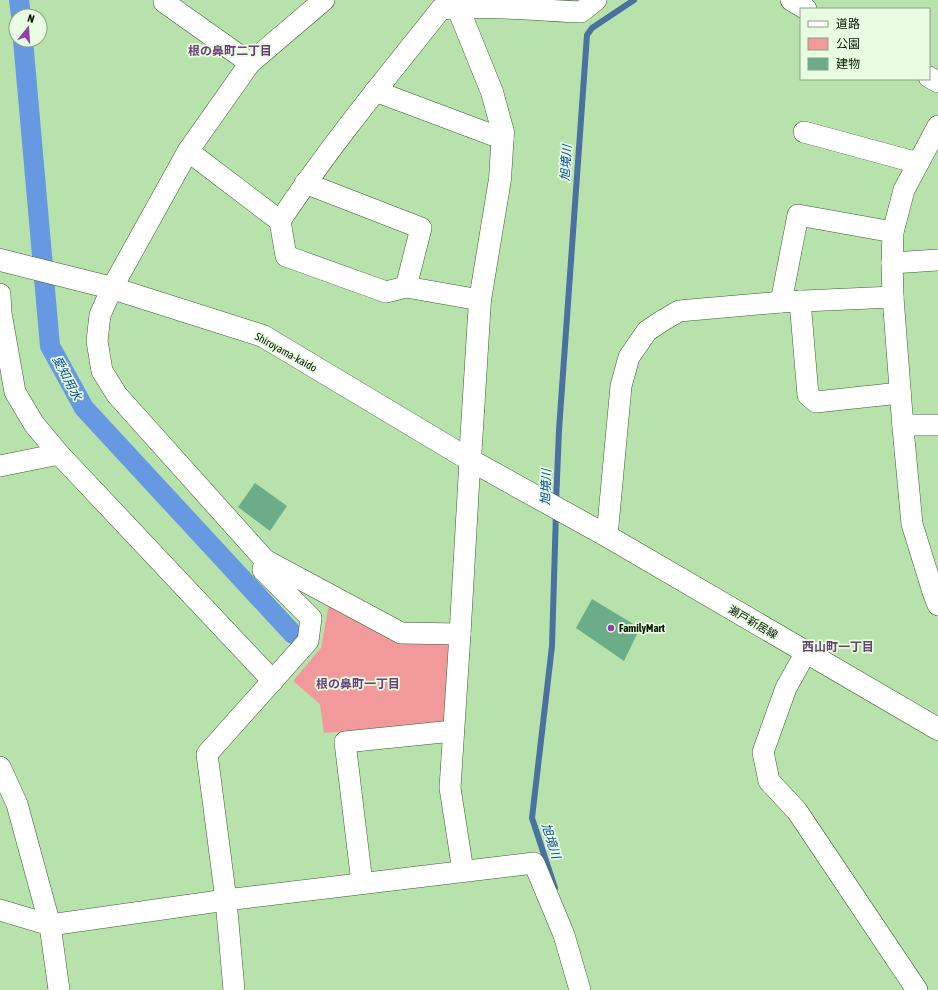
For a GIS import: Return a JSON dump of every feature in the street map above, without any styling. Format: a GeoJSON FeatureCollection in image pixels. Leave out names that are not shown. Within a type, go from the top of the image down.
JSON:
{"type":"FeatureCollection","features":[{"type":"Feature","properties":{"kind":"street"},"geometry":{"type":"LineString","coordinates":[[165,0],[164,2],[250,63]]}},
{"type":"Feature","properties":{"kind":"street"},"geometry":{"type":"LineString","coordinates":[[324,0],[250,63],[188,151],[112,288],[100,315],[97,341],[102,371],[117,395],[265,560],[401,633],[460,634]]}},
{"type":"Feature","properties":{"kind":"street"},"geometry":{"type":"LineString","coordinates":[[280,221],[305,183],[375,91],[441,9],[457,4],[513,4],[581,12],[596,0]]}},
{"type":"Feature","properties":{"kind":"street"},"geometry":{"type":"LineString","coordinates":[[790,0],[804,8]]}},
{"type":"Feature","properties":{"kind":"street"},"geometry":{"type":"LineString","coordinates":[[457,4],[492,92],[503,132],[500,179],[480,300],[453,731],[450,788],[463,871]]}},
{"type":"Feature","properties":{"kind":"street"},"geometry":{"type":"LineString","coordinates":[[375,91],[503,139]]}},
{"type":"Feature","properties":{"kind":"street"},"geometry":{"type":"LineString","coordinates":[[937,131],[904,190],[893,232],[892,263],[902,425],[912,524],[938,605]]}},
{"type":"Feature","properties":{"kind":"street"},"geometry":{"type":"LineString","coordinates":[[804,132],[918,163]]}},
{"type":"Feature","properties":{"kind":"street"},"geometry":{"type":"LineString","coordinates":[[188,151],[280,221],[286,256],[386,292],[406,287],[480,300]]}},
{"type":"Feature","properties":{"kind":"street"},"geometry":{"type":"LineString","coordinates":[[305,183],[421,228],[406,287]]}},
{"type":"Feature","properties":{"kind":"street"},"geometry":{"type":"LineString","coordinates":[[893,232],[798,215],[791,301],[808,395],[816,402],[900,393]]}},
{"type":"Feature","properties":{"kind":"street"},"geometry":{"type":"LineString","coordinates":[[892,263],[938,260]]}},
{"type":"Feature","properties":{"kind":"street","name":"Shiroyama-kaido"},"geometry":{"type":"LineString","coordinates":[[7,262],[112,288],[263,336],[470,460],[568,515]]}},
{"type":"Feature","properties":{"kind":"street"},"geometry":{"type":"LineString","coordinates":[[0,294],[1,313],[15,392],[34,424],[59,454],[273,681]]}},
{"type":"Feature","properties":{"kind":"street"},"geometry":{"type":"LineString","coordinates":[[607,536],[621,386],[629,357],[647,331],[662,320],[680,311],[791,301],[893,297]]}},
{"type":"Feature","properties":{"kind":"street"},"geometry":{"type":"LineString","coordinates":[[902,425],[938,425]]}},
{"type":"Feature","properties":{"kind":"street"},"geometry":{"type":"LineString","coordinates":[[0,466],[59,454]]}},
{"type":"Feature","properties":{"kind":"street","name":"瀬戸新居線"},"geometry":{"type":"LineString","coordinates":[[568,515],[607,536],[938,729]]}},
{"type":"Feature","properties":{"kind":"street"},"geometry":{"type":"LineString","coordinates":[[234,990],[226,900],[207,754],[308,641],[311,618],[263,570],[265,560]]}},
{"type":"Feature","properties":{"kind":"street"},"geometry":{"type":"LineString","coordinates":[[806,652],[786,688],[763,752],[769,782],[797,811],[917,990]]}},
{"type":"Feature","properties":{"kind":"street"},"geometry":{"type":"LineString","coordinates":[[362,883],[345,742],[453,731]]}},
{"type":"Feature","properties":{"kind":"street"},"geometry":{"type":"LineString","coordinates":[[0,767],[17,804],[50,925],[59,990]]}},
{"type":"Feature","properties":{"kind":"street"},"geometry":{"type":"LineString","coordinates":[[0,910],[50,925],[226,900],[534,863],[564,935],[580,990]]}},
{"type":"Feature","properties":{"kind":"green space"},"geometry":{"type":"Polygon","coordinates":[[[329,604],[453,640],[450,722],[324,733],[320,704],[293,681],[321,648],[329,604]]]}},
{"type":"Feature","properties":{"kind":"building"},"geometry":{"type":"Polygon","coordinates":[[[255,483],[287,506],[270,531],[238,507],[255,483]]]}},
{"type":"Feature","properties":{"kind":"building"},"geometry":{"type":"Polygon","coordinates":[[[592,599],[640,628],[624,661],[576,628],[592,599]]]}},
{"type":"Feature","properties":{"kind":"waterway","name":"愛知用水"},"geometry":{"type":"LineString","coordinates":[[19,0],[20,8]]}},
{"type":"Feature","properties":{"kind":"waterway","name":"旭境川"},"geometry":{"type":"LineString","coordinates":[[556,503],[559,430],[587,35],[592,28],[634,0]]}},
{"type":"Feature","properties":{"kind":"waterway","name":"愛知用水"},"geometry":{"type":"LineString","coordinates":[[24,48],[50,346],[84,408],[293,634]]}},
{"type":"Feature","properties":{"kind":"waterway","name":"旭境川"},"geometry":{"type":"LineString","coordinates":[[555,888],[532,818],[552,646],[556,512]]}},
{"type":"Feature","properties":{"kind":"place","name":"FamilyMart"},"geometry":{"type":"Point","coordinates":[611,628]}},
{"type":"Feature","properties":{"kind":"district","name":"根の鼻町二丁目"},"geometry":{"type":"Point","coordinates":[230,51]}},
{"type":"Feature","properties":{"kind":"district","name":"西山町一丁目"},"geometry":{"type":"Point","coordinates":[838,647]}},
{"type":"Feature","properties":{"kind":"district","name":"根の鼻町一丁目"},"geometry":{"type":"Point","coordinates":[358,684]}}]}
